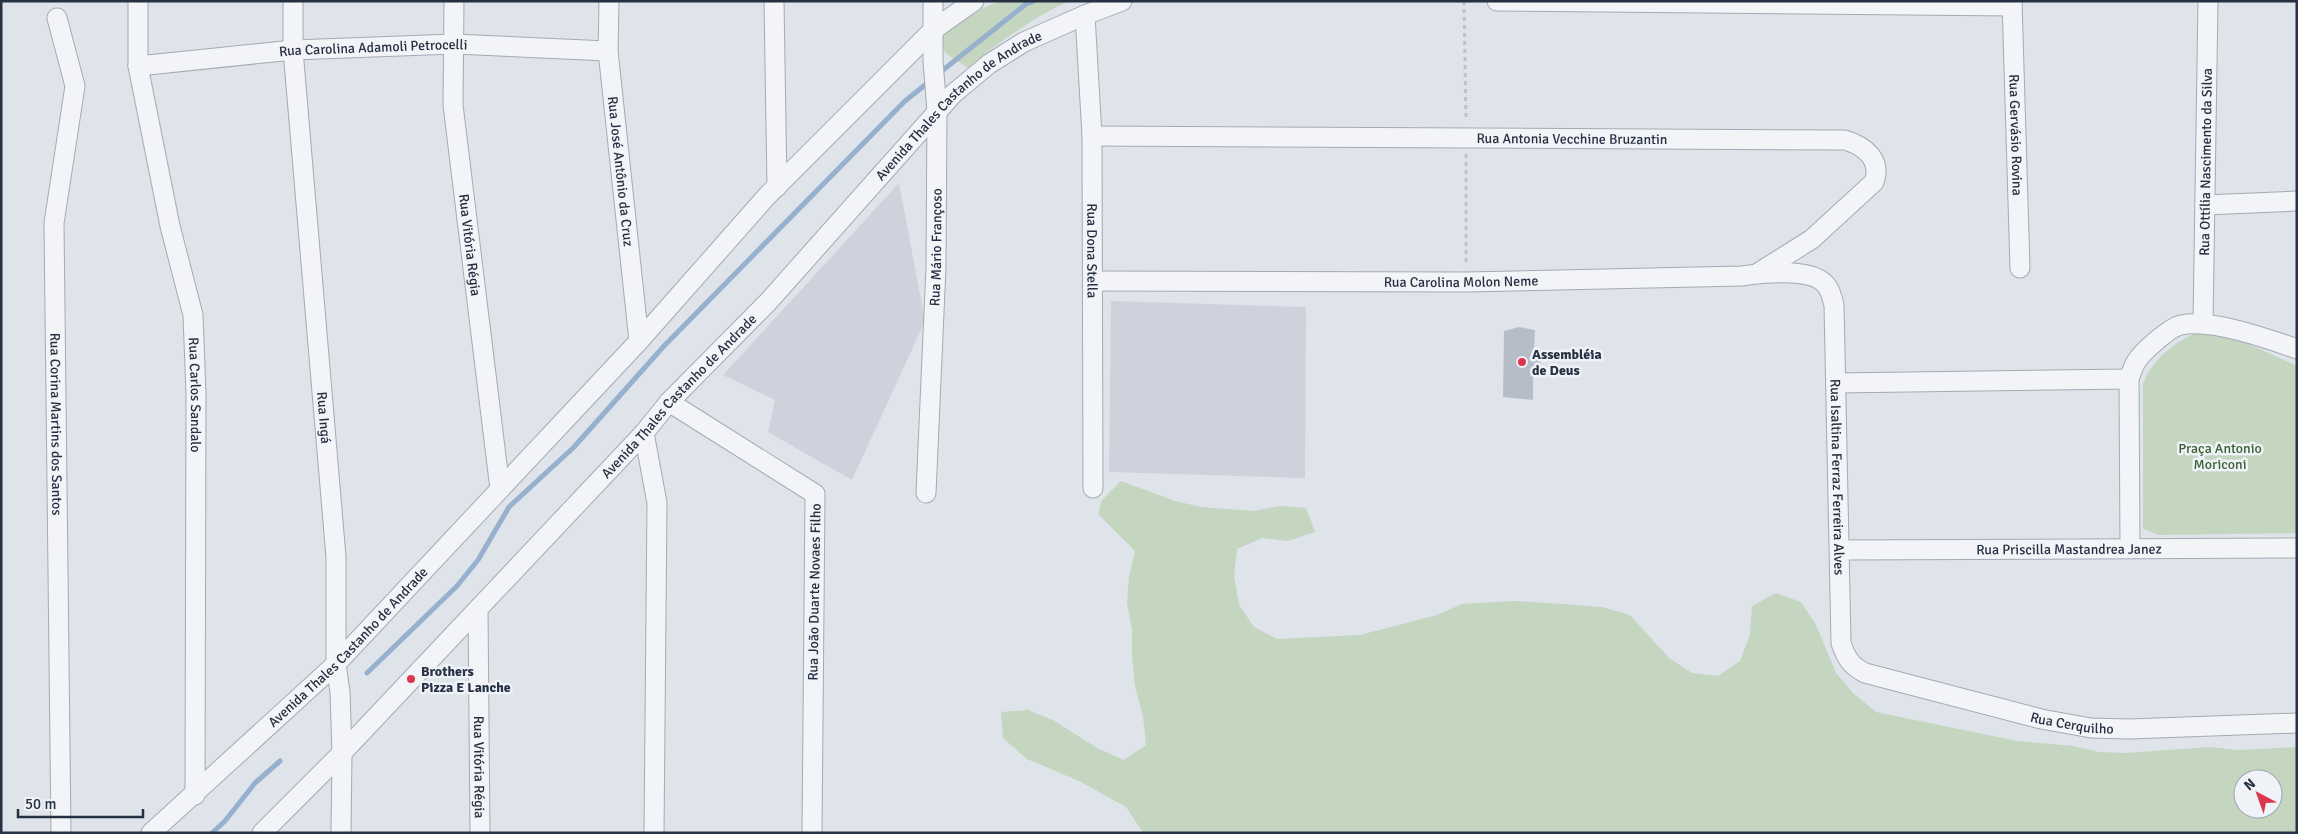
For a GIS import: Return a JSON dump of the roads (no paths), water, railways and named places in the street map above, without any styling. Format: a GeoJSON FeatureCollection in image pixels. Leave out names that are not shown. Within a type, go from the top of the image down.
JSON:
{"type":"FeatureCollection","features":[{"type":"Feature","properties":{"kind":"street","name":"Rua Carlos Sandalo"},"geometry":{"type":"LineString","coordinates":[[138,1],[138,66],[170,226],[193,315],[196,394],[195,794]]}},
{"type":"Feature","properties":{"kind":"street","name":"Rua Ingá"},"geometry":{"type":"LineString","coordinates":[[293,1],[293,50],[336,558],[336,664],[340,692],[342,753],[341,833]]}},
{"type":"Feature","properties":{"kind":"street","name":"Rua Vitória Régia"},"geometry":{"type":"LineString","coordinates":[[454,1],[453,105],[500,489]]}},
{"type":"Feature","properties":{"kind":"street","name":"Rua José Antônio da Cruz"},"geometry":{"type":"LineString","coordinates":[[609,1],[608,51],[639,340]]}},
{"type":"Feature","properties":{"kind":"street"},"geometry":{"type":"LineString","coordinates":[[774,1],[777,187]]}},
{"type":"Feature","properties":{"kind":"street","name":"Rua Mário Françoso"},"geometry":{"type":"LineString","coordinates":[[926,493],[936,267],[937,111],[933,1]]}},
{"type":"Feature","properties":{"kind":"street","name":"Avenida Thales Castanho de Andrade"},"geometry":{"type":"LineString","coordinates":[[151,833],[336,664],[639,340],[777,187],[933,30],[974,1]]}},
{"type":"Feature","properties":{"kind":"street","name":"Avenida Thales Castanho de Andrade"},"geometry":{"type":"LineString","coordinates":[[262,833],[342,753],[644,433],[669,402],[768,302],[953,94],[989,64],[1024,42],[1085,14],[1122,1]]}},
{"type":"Feature","properties":{"kind":"street"},"geometry":{"type":"LineString","coordinates":[[1497,1],[2012,4]]}},
{"type":"Feature","properties":{"kind":"street","name":"Rua Ottília Nascimento da Silva"},"geometry":{"type":"LineString","coordinates":[[2203,323],[2208,1]]}},
{"type":"Feature","properties":{"kind":"street","name":"Rua Gervásio Rovina"},"geometry":{"type":"LineString","coordinates":[[2012,4],[2020,268]]}},
{"type":"Feature","properties":{"kind":"street","name":"Rua Dona Stella"},"geometry":{"type":"LineString","coordinates":[[1085,14],[1092,136],[1093,488]]}},
{"type":"Feature","properties":{"kind":"street","name":"Rua Corina Martins dos Santos"},"geometry":{"type":"LineString","coordinates":[[57,18],[75,86],[54,223],[56,252],[61,833]]}},
{"type":"Feature","properties":{"kind":"street","name":"Rua Carolina Adamoli Petrocelli"},"geometry":{"type":"LineString","coordinates":[[138,66],[293,50],[454,44],[608,51]]}},
{"type":"Feature","properties":{"kind":"street","name":"Rua Antonia Vecchine Bruzantin"},"geometry":{"type":"LineString","coordinates":[[1092,136],[1845,140],[1865,149],[1876,165],[1877,174],[1874,182],[1812,239],[1758,274]]}},
{"type":"Feature","properties":{"kind":"street"},"geometry":{"type":"LineString","coordinates":[[2205,205],[2297,201]]}},
{"type":"Feature","properties":{"kind":"street","name":"Rua Carolina Molon Neme"},"geometry":{"type":"LineString","coordinates":[[1093,282],[1466,282],[1742,276],[1758,274],[1804,275],[1819,279],[1826,284]]}},
{"type":"Feature","properties":{"kind":"street","name":"Rua Isaltina Ferraz Ferreira Alves"},"geometry":{"type":"LineString","coordinates":[[1826,284],[1834,304],[1841,550],[1841,643],[1845,655],[1854,667]]}},
{"type":"Feature","properties":{"kind":"street"},"geometry":{"type":"LineString","coordinates":[[2130,547],[2129,384],[2137,360],[2156,341],[2178,325],[2203,323],[2271,340],[2297,349]]}},
{"type":"Feature","properties":{"kind":"street"},"geometry":{"type":"LineString","coordinates":[[1836,383],[2129,384]]}},
{"type":"Feature","properties":{"kind":"street","name":"Rua João Duarte Novaes Filho"},"geometry":{"type":"LineString","coordinates":[[669,402],[815,494],[812,833]]}},
{"type":"Feature","properties":{"kind":"street"},"geometry":{"type":"LineString","coordinates":[[644,433],[657,504],[654,833]]}},
{"type":"Feature","properties":{"kind":"street","name":"Rua Priscilla Mastandrea Janez"},"geometry":{"type":"LineString","coordinates":[[1841,550],[2130,547],[2297,548]]}},
{"type":"Feature","properties":{"kind":"street","name":"Rua Vitória Régia"},"geometry":{"type":"LineString","coordinates":[[478,609],[480,833]]}},
{"type":"Feature","properties":{"kind":"street","name":"Rua Cerquilho"},"geometry":{"type":"LineString","coordinates":[[1854,667],[1865,673],[2041,719],[2091,728],[2130,729],[2297,723]]}},
{"type":"Feature","properties":{"kind":"waterway"},"geometry":{"type":"LineString","coordinates":[[938,74],[1026,4],[1034,1]]}},
{"type":"Feature","properties":{"kind":"waterway"},"geometry":{"type":"LineString","coordinates":[[367,673],[457,586],[478,560],[509,507],[574,447],[664,346],[905,101],[930,81]]}},
{"type":"Feature","properties":{"kind":"waterway"},"geometry":{"type":"LineString","coordinates":[[212,833],[225,821],[255,783],[280,761]]}},
{"type":"Feature","properties":{"kind":"place","name":"Assembléia de Deus"},"geometry":{"type":"Point","coordinates":[1522,362]}},
{"type":"Feature","properties":{"kind":"place","name":"Brothers Pizza E Lanche"},"geometry":{"type":"Point","coordinates":[411,679]}},
{"type":"Feature","properties":{"kind":"park label","name":"Praça Antonio Moriconi"},"geometry":{"type":"Point","coordinates":[2220,456]}}]}
